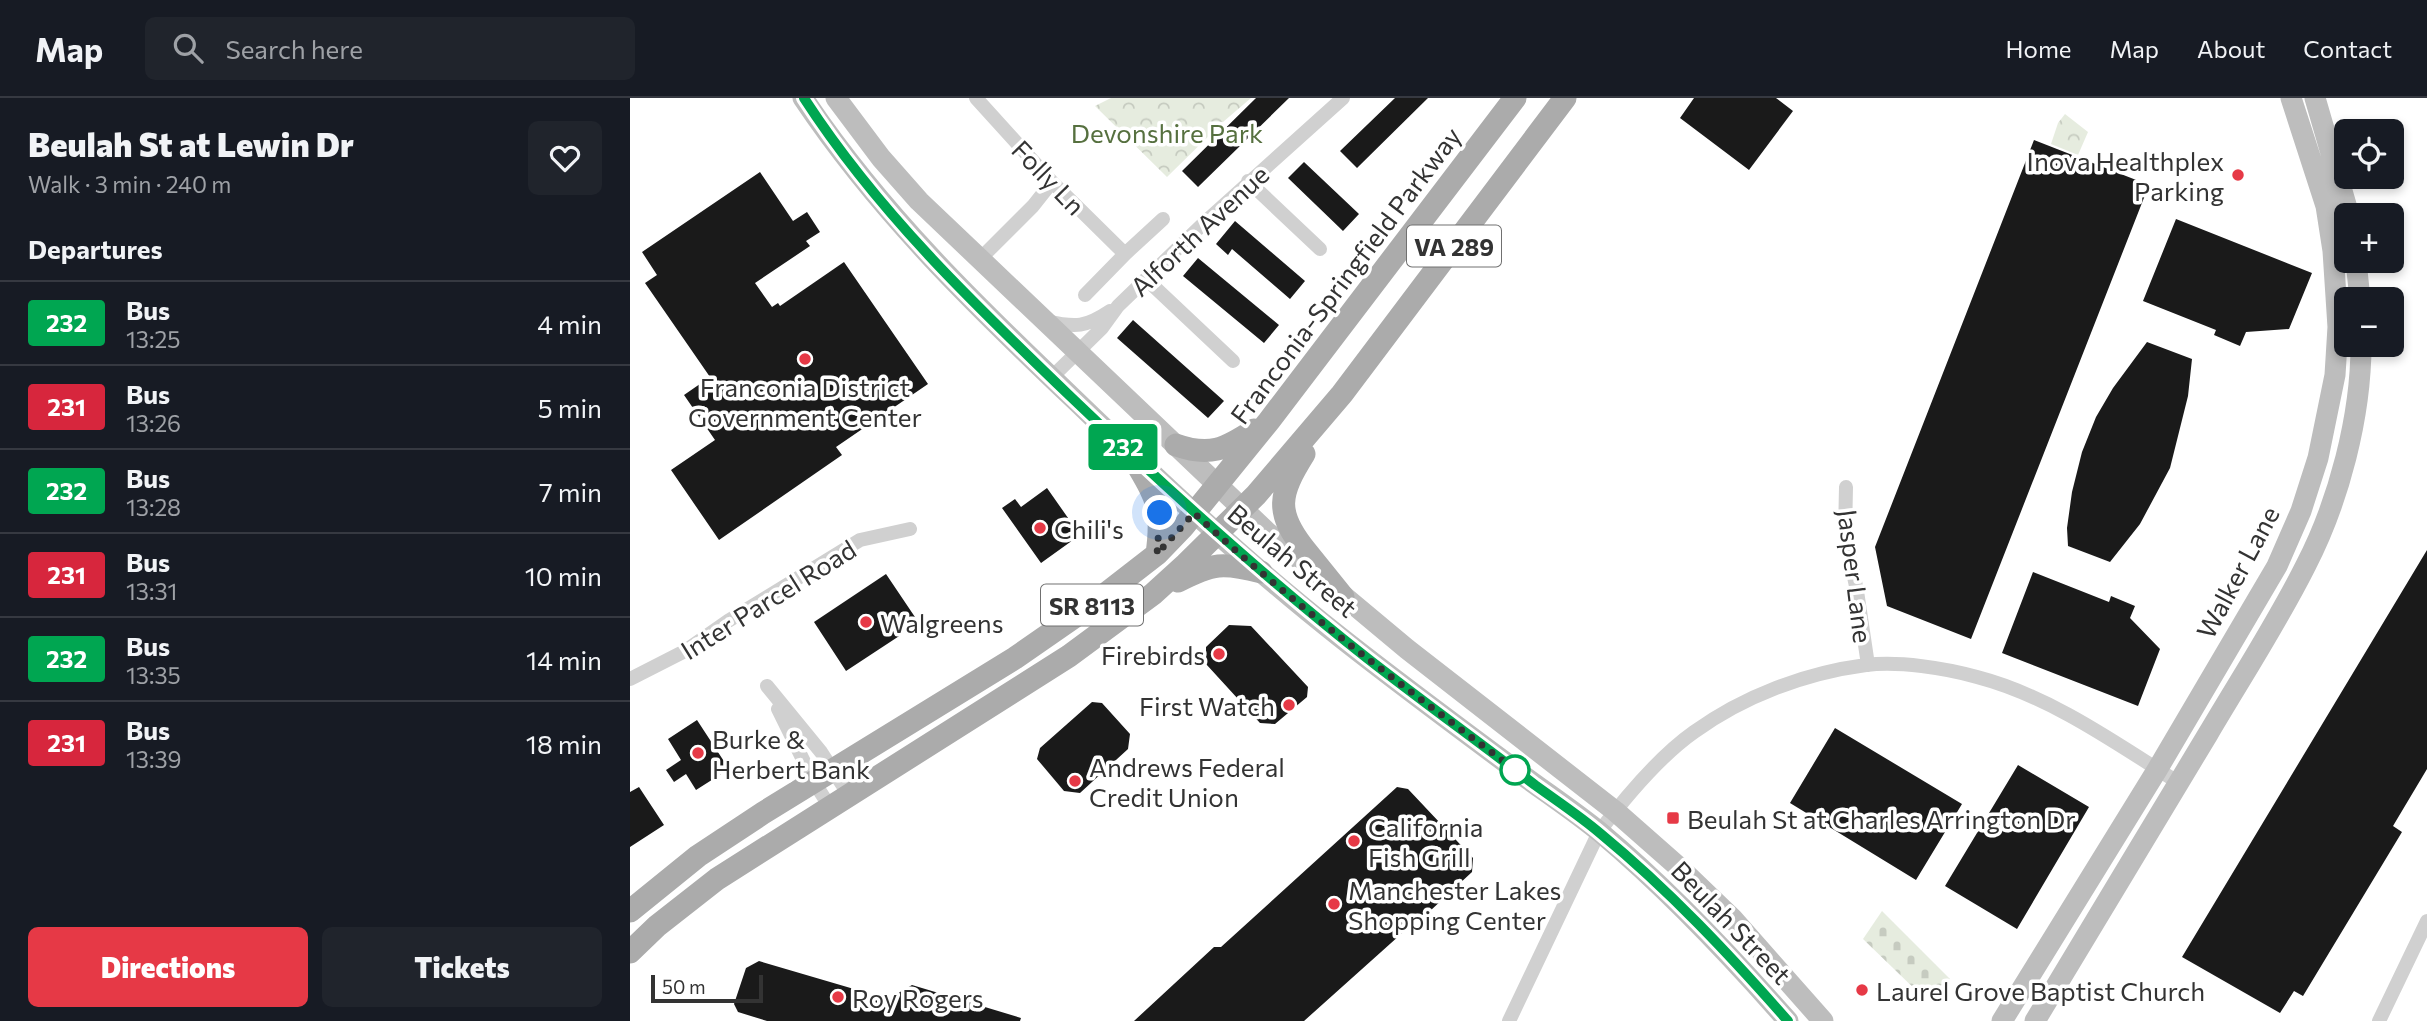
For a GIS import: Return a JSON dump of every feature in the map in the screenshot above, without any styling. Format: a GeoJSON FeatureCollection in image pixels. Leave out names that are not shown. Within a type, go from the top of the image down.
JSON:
{"type":"FeatureCollection","features":[{"type":"Feature","properties":{"kind":"main road","name":"Beulah Street"},"geometry":{"type":"LineString","coordinates":[[803,98],[846,159],[906,232],[1131,454],[1261,572],[1412,693],[1599,832],[1656,882],[1749,976],[1788,1021]]}},
{"type":"Feature","properties":{"kind":"main road","name":"Beulah Street"},"geometry":{"type":"LineString","coordinates":[[836,98],[900,181],[1242,509],[1343,597],[1615,811],[1682,870],[1732,918],[1823,1021]]}},
{"type":"Feature","properties":{"kind":"main road","name":"Franconia-Springfield Parkway"},"geometry":{"type":"LineString","coordinates":[[1217,485],[1269,421],[1515,98]]}},
{"type":"Feature","properties":{"kind":"main road","name":"VA 289"},"geometry":{"type":"LineString","coordinates":[[1242,509],[1342,394],[1565,98]]}},
{"type":"Feature","properties":{"kind":"main road","name":"Walker Lane"},"geometry":{"type":"LineString","coordinates":[[2002,1021],[2157,769],[2277,566],[2301,511],[2318,458],[2334,375],[2338,327],[2333,251],[2326,206],[2291,98]]}},
{"type":"Feature","properties":{"kind":"main road"},"geometry":{"type":"LineString","coordinates":[[2315,98],[2346,203]]}},
{"type":"Feature","properties":{"kind":"main road","name":"Walker Lane"},"geometry":{"type":"LineString","coordinates":[[2035,1021],[2179,783],[2308,562],[2348,449],[2361,376],[2361,357]]}},
{"type":"Feature","properties":{"kind":"main road"},"geometry":{"type":"LineString","coordinates":[[1342,394],[1292,474],[1286,488],[1283,507],[1289,530],[1343,597]]}},
{"type":"Feature","properties":{"kind":"main road"},"geometry":{"type":"LineString","coordinates":[[1176,445],[1204,452],[1218,450],[1269,421]]}},
{"type":"Feature","properties":{"kind":"main road"},"geometry":{"type":"LineString","coordinates":[[1131,454],[1160,513],[1157,554]]}},
{"type":"Feature","properties":{"kind":"main road","name":"SR 8113"},"geometry":{"type":"LineString","coordinates":[[630,911],[698,856],[1033,645],[1090,606],[1157,554],[1217,485]]}},
{"type":"Feature","properties":{"kind":"main road","name":"SR 8113"},"geometry":{"type":"LineString","coordinates":[[630,952],[657,926],[717,878],[1069,656],[1153,594],[1242,509]]}},
{"type":"Feature","properties":{"kind":"main road"},"geometry":{"type":"LineString","coordinates":[[1153,594],[1210,566],[1236,566],[1261,572]]}},
{"type":"Feature","properties":{"kind":"street","name":"Folly Ln"},"geometry":{"type":"LineString","coordinates":[[976,98],[1052,182],[1125,254]]}},
{"type":"Feature","properties":{"kind":"street","name":"Alforth Avenue"},"geometry":{"type":"LineString","coordinates":[[1051,378],[1102,328],[1118,306],[1248,181],[1343,98]]}},
{"type":"Feature","properties":{"kind":"street"},"geometry":{"type":"LineString","coordinates":[[1248,181],[1320,249]]}},
{"type":"Feature","properties":{"kind":"street"},"geometry":{"type":"LineString","coordinates":[[980,259],[1033,206],[1052,182]]}},
{"type":"Feature","properties":{"kind":"street"},"geometry":{"type":"LineString","coordinates":[[1085,295],[1163,219]]}},
{"type":"Feature","properties":{"kind":"street"},"geometry":{"type":"LineString","coordinates":[[1146,279],[1233,361]]}},
{"type":"Feature","properties":{"kind":"street","name":"Alforth Avenue"},"geometry":{"type":"LineString","coordinates":[[1044,320],[1069,326],[1085,324],[1118,306]]}},
{"type":"Feature","properties":{"kind":"street","name":"Jasper Lane"},"geometry":{"type":"LineString","coordinates":[[1846,487],[1845,534],[1857,591],[1867,665]]}},
{"type":"Feature","properties":{"kind":"street","name":"Inter Parcel Road"},"geometry":{"type":"LineString","coordinates":[[630,679],[685,651],[728,621],[860,540],[909,529]]}},
{"type":"Feature","properties":{"kind":"street"},"geometry":{"type":"LineString","coordinates":[[1509,1021],[1599,832],[1656,766],[1693,732],[1755,695],[1795,681],[1867,665],[1920,666],[1977,676],[2055,708],[2179,783]]}},
{"type":"Feature","properties":{"kind":"street"},"geometry":{"type":"LineString","coordinates":[[766,686],[835,770],[840,801],[814,782],[766,686]]}},
{"type":"Feature","properties":{"kind":"street"},"geometry":{"type":"LineString","coordinates":[[2379,1021],[2427,921]]}},
{"type":"Feature","properties":{"kind":"green space","name":"Devonshire Park"},"geometry":{"type":"Polygon","coordinates":[[[1111,98],[1251,98],[1167,177],[1095,106],[1111,98]]]}},
{"type":"Feature","properties":{"kind":"green space"},"geometry":{"type":"Polygon","coordinates":[[[2065,114],[2088,132],[2078,155],[2051,144],[2058,123],[2065,114]]]}},
{"type":"Feature","properties":{"kind":"green space"},"geometry":{"type":"Polygon","coordinates":[[[1882,911],[1950,979],[1924,998],[1863,939],[1882,911]]]}},
{"type":"Feature","properties":{"kind":"building"},"geometry":{"type":"Polygon","coordinates":[[[1256,98],[1289,98],[1198,187],[1182,171],[1256,98]]]}},
{"type":"Feature","properties":{"kind":"building"},"geometry":{"type":"Polygon","coordinates":[[[1395,98],[1428,98],[1357,168],[1340,151],[1395,98]]]}},
{"type":"Feature","properties":{"kind":"building"},"geometry":{"type":"Polygon","coordinates":[[[1694,98],[1776,98],[1793,111],[1749,170],[1680,118],[1694,98]]]}},
{"type":"Feature","properties":{"kind":"building"},"geometry":{"type":"Polygon","coordinates":[[[2034,140],[2149,185],[1971,639],[1887,606],[1875,547],[2034,140]]]}},
{"type":"Feature","properties":{"kind":"building"},"geometry":{"type":"Polygon","coordinates":[[[1304,162],[1359,214],[1343,231],[1288,178],[1304,162]]]}},
{"type":"Feature","properties":{"kind":"building","name":"Franconia District Government Center"},"geometry":{"type":"Polygon","coordinates":[[[760,172],[793,221],[807,212],[820,232],[806,241],[810,246],[755,283],[772,307],[778,303],[780,306],[844,262],[928,384],[836,447],[842,455],[719,540],[671,470],[715,440],[684,395],[710,377],[645,283],[657,275],[642,252],[760,172]]]}},
{"type":"Feature","properties":{"kind":"building"},"geometry":{"type":"Polygon","coordinates":[[[2176,219],[2312,273],[2289,329],[2246,332],[2240,346],[2214,335],[2216,330],[2143,301],[2176,219]]]}},
{"type":"Feature","properties":{"kind":"building"},"geometry":{"type":"Polygon","coordinates":[[[1235,221],[1305,281],[1290,299],[1232,249],[1228,255],[1216,244],[1235,221]]]}},
{"type":"Feature","properties":{"kind":"building"},"geometry":{"type":"Polygon","coordinates":[[[1198,258],[1279,325],[1264,343],[1183,276],[1198,258]]]}},
{"type":"Feature","properties":{"kind":"building"},"geometry":{"type":"Polygon","coordinates":[[[1133,320],[1224,401],[1208,418],[1117,338],[1133,320]]]}},
{"type":"Feature","properties":{"kind":"building"},"geometry":{"type":"Polygon","coordinates":[[[2147,342],[2192,359],[2188,396],[2170,468],[2140,524],[2110,562],[2068,546],[2067,528],[2072,492],[2082,452],[2096,417],[2113,388],[2147,342]]]}},
{"type":"Feature","properties":{"kind":"building"},"geometry":{"type":"Polygon","coordinates":[[[1047,488],[1080,535],[1041,563],[1002,508],[1015,499],[1021,507],[1047,488]]]}},
{"type":"Feature","properties":{"kind":"building"},"geometry":{"type":"Polygon","coordinates":[[[2427,550],[2427,769],[2393,826],[2402,832],[2303,996],[2294,991],[2280,1013],[2182,957],[2427,550]]]}},
{"type":"Feature","properties":{"kind":"building"},"geometry":{"type":"Polygon","coordinates":[[[2033,572],[2109,602],[2111,596],[2135,606],[2130,618],[2160,649],[2138,706],[2002,653],[2033,572]]]}},
{"type":"Feature","properties":{"kind":"building","name":"Walgreens"},"geometry":{"type":"Polygon","coordinates":[[[886,574],[919,623],[846,671],[814,622],[886,574]]]}},
{"type":"Feature","properties":{"kind":"building"},"geometry":{"type":"Polygon","coordinates":[[[1229,625],[1251,626],[1308,687],[1307,697],[1275,724],[1260,723],[1206,664],[1206,647],[1229,625]]]}},
{"type":"Feature","properties":{"kind":"building"},"geometry":{"type":"Polygon","coordinates":[[[1092,702],[1102,703],[1130,734],[1128,749],[1080,793],[1064,791],[1037,759],[1040,748],[1092,702]]]}},
{"type":"Feature","properties":{"kind":"building"},"geometry":{"type":"Polygon","coordinates":[[[697,720],[729,769],[696,790],[686,774],[674,782],[666,770],[681,760],[668,739],[697,720]]]}},
{"type":"Feature","properties":{"kind":"building"},"geometry":{"type":"Polygon","coordinates":[[[1835,728],[1962,804],[1916,880],[1790,803],[1835,728]]]}},
{"type":"Feature","properties":{"kind":"building"},"geometry":{"type":"Polygon","coordinates":[[[2018,765],[2089,807],[2017,929],[1945,886],[2018,765]]]}},
{"type":"Feature","properties":{"kind":"building"},"geometry":{"type":"Polygon","coordinates":[[[639,787],[664,825],[630,847],[630,792],[639,787]]]}},
{"type":"Feature","properties":{"kind":"building","name":"Manchester Lakes Shopping Center"},"geometry":{"type":"Polygon","coordinates":[[[1397,787],[1408,789],[1473,858],[1472,872],[1430,911],[1429,909],[1304,1021],[1134,1021],[1214,947],[1221,947],[1397,787]]]}},
{"type":"Feature","properties":{"kind":"building"},"geometry":{"type":"Polygon","coordinates":[[[759,961],[888,999],[912,985],[1021,1018],[1020,1021],[767,1021],[738,1012],[734,1004],[746,968],[759,961]]]}},
{"type":"Feature","properties":{"kind":"bus line","name":"232"},"geometry":{"type":"LineString","coordinates":[[804,98],[868,187],[926,254],[1173,494],[1230,546],[1335,633],[1599,832],[1656,882],[1749,976],[1788,1021]]}},
{"type":"Feature","properties":{"kind":"place","name":"Inova Healthplex Parking"},"geometry":{"type":"Point","coordinates":[2238,175]}},
{"type":"Feature","properties":{"kind":"place","name":"Franconia District Government Center"},"geometry":{"type":"Point","coordinates":[805,359]}},
{"type":"Feature","properties":{"kind":"place","name":"Chili's"},"geometry":{"type":"Point","coordinates":[1040,528]}},
{"type":"Feature","properties":{"kind":"place","name":"Walgreens"},"geometry":{"type":"Point","coordinates":[866,622]}},
{"type":"Feature","properties":{"kind":"place","name":"Firebirds"},"geometry":{"type":"Point","coordinates":[1219,654]}},
{"type":"Feature","properties":{"kind":"place","name":"First Watch"},"geometry":{"type":"Point","coordinates":[1289,705]}},
{"type":"Feature","properties":{"kind":"place","name":"Burke & Herbert Bank"},"geometry":{"type":"Point","coordinates":[698,753]}},
{"type":"Feature","properties":{"kind":"place","name":"Andrews Federal Credit Union"},"geometry":{"type":"Point","coordinates":[1075,781]}},
{"type":"Feature","properties":{"kind":"place","name":"Beulah St at Charles Arrington Dr"},"geometry":{"type":"Point","coordinates":[1673,818]}},
{"type":"Feature","properties":{"kind":"place","name":"California Fish Grill"},"geometry":{"type":"Point","coordinates":[1354,841]}},
{"type":"Feature","properties":{"kind":"place","name":"Manchester Lakes Shopping Center"},"geometry":{"type":"Point","coordinates":[1334,904]}},
{"type":"Feature","properties":{"kind":"place","name":"Laurel Grove Baptist Church"},"geometry":{"type":"Point","coordinates":[1862,990]}},
{"type":"Feature","properties":{"kind":"place","name":"Roy Rogers"},"geometry":{"type":"Point","coordinates":[838,997]}},
{"type":"Feature","properties":{"kind":"route"},"geometry":{"type":"LineString","coordinates":[[1160,513],[1157,554],[1194,513],[1335,633],[1521,774],[1515,770]]}}]}
